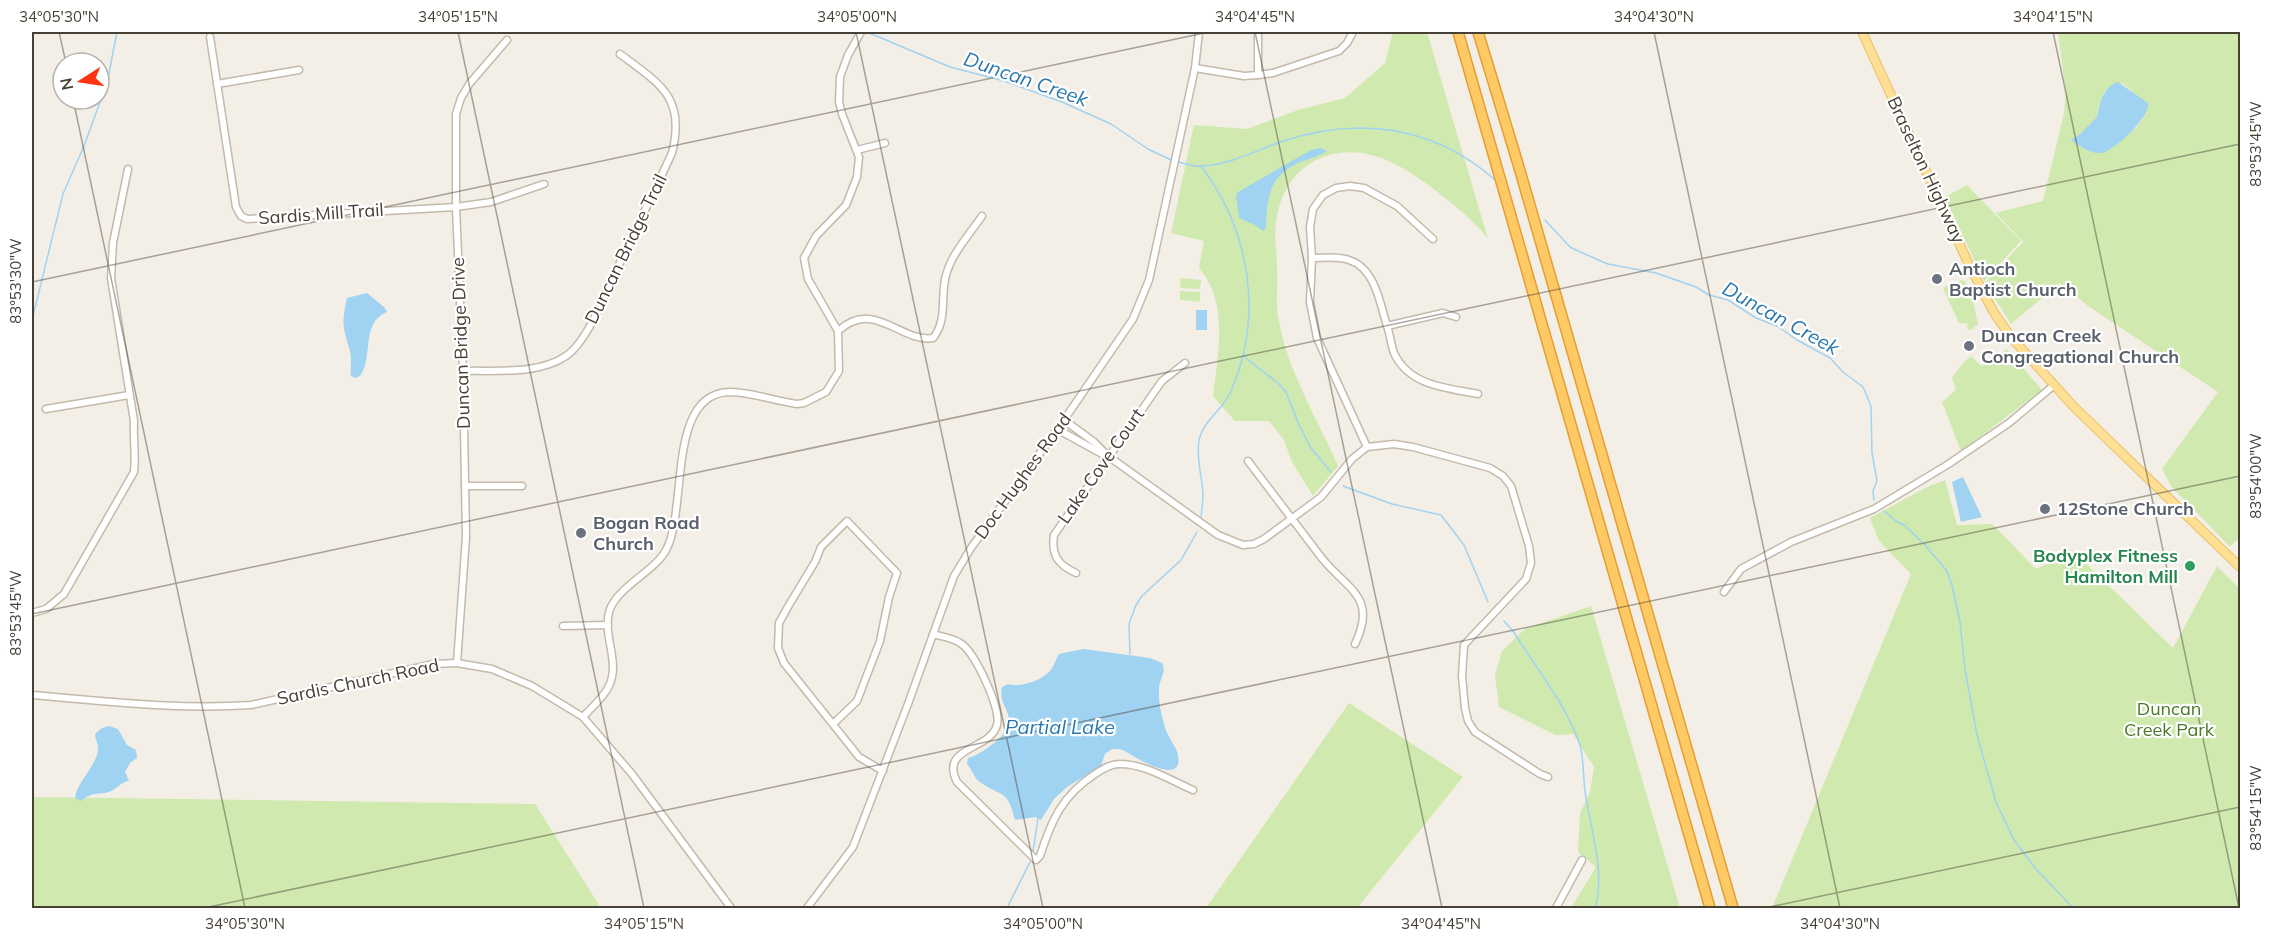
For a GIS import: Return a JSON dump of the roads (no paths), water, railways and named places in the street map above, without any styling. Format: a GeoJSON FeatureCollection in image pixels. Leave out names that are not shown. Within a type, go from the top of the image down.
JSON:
{"type":"FeatureCollection","features":[{"type":"Feature","properties":{"kind":"highway"},"geometry":{"type":"LineString","coordinates":[[1458,32],[1710,909]]}},
{"type":"Feature","properties":{"kind":"highway"},"geometry":{"type":"LineString","coordinates":[[1478,32],[1733,909]]}},
{"type":"Feature","properties":{"kind":"main road","name":"Braselton Highway"},"geometry":{"type":"LineString","coordinates":[[1862,32],[1983,294],[2010,336],[2053,386],[2241,567]]}},
{"type":"Feature","properties":{"kind":"street"},"geometry":{"type":"LineString","coordinates":[[583,717],[609,687],[614,669],[608,625],[610,609],[621,593],[666,551],[687,433],[694,414],[716,394],[728,392],[796,404],[804,403],[826,392],[839,371],[838,331],[808,279],[804,258],[816,236],[846,205],[857,177],[857,150],[839,102],[840,77],[861,32]]}},
{"type":"Feature","properties":{"kind":"street","name":"Doc Hughes Road"},"geometry":{"type":"LineString","coordinates":[[807,909],[853,847],[954,576],[970,548],[1064,420],[1133,319],[1149,280],[1195,68],[1199,32]]}},
{"type":"Feature","properties":{"kind":"street"},"geometry":{"type":"LineString","coordinates":[[1257,32],[1258,75]]}},
{"type":"Feature","properties":{"kind":"street"},"geometry":{"type":"LineString","coordinates":[[1195,68],[1244,76],[1273,73],[1339,51],[1353,32]]}},
{"type":"Feature","properties":{"kind":"street","name":"Sardis Mill Trail"},"geometry":{"type":"LineString","coordinates":[[210,37],[236,207],[241,216],[247,219],[456,207],[491,202],[544,184]]}},
{"type":"Feature","properties":{"kind":"street","name":"Duncan Bridge Drive"},"geometry":{"type":"LineString","coordinates":[[457,663],[466,537],[463,371],[456,207],[456,114],[461,98],[470,84],[507,40]]}},
{"type":"Feature","properties":{"kind":"street","name":"Duncan Bridge Trail"},"geometry":{"type":"LineString","coordinates":[[463,371],[535,367],[552,363],[566,356],[578,346],[598,308],[672,153],[676,136],[674,110],[667,92],[620,54]]}},
{"type":"Feature","properties":{"kind":"street"},"geometry":{"type":"LineString","coordinates":[[217,84],[299,70]]}},
{"type":"Feature","properties":{"kind":"street"},"geometry":{"type":"LineString","coordinates":[[857,150],[885,143]]}},
{"type":"Feature","properties":{"kind":"street"},"geometry":{"type":"LineString","coordinates":[[32,613],[45,609],[64,594],[134,472],[136,454],[111,278],[113,243],[128,169]]}},
{"type":"Feature","properties":{"kind":"street"},"geometry":{"type":"LineString","coordinates":[[1367,447],[1317,338],[1310,302],[1312,258],[1310,227],[1313,209],[1323,195],[1336,188],[1350,186],[1364,188],[1397,206],[1433,239]]}},
{"type":"Feature","properties":{"kind":"street"},"geometry":{"type":"LineString","coordinates":[[838,331],[851,322],[864,318],[881,322],[924,340],[933,338],[941,325],[945,277],[952,260],[982,216]]}},
{"type":"Feature","properties":{"kind":"street"},"geometry":{"type":"LineString","coordinates":[[1312,258],[1341,258],[1360,265],[1371,278],[1394,353],[1404,368],[1419,380],[1433,386],[1478,394]]}},
{"type":"Feature","properties":{"kind":"street"},"geometry":{"type":"LineString","coordinates":[[1387,326],[1443,313],[1456,317]]}},
{"type":"Feature","properties":{"kind":"street","name":"Lake Cove Court"},"geometry":{"type":"LineString","coordinates":[[1076,573],[1058,563],[1052,547],[1054,535],[1162,381],[1185,363]]}},
{"type":"Feature","properties":{"kind":"street"},"geometry":{"type":"LineString","coordinates":[[1724,592],[1741,569],[1791,542],[1874,509],[1947,465],[2009,423],[2053,386]]}},
{"type":"Feature","properties":{"kind":"street"},"geometry":{"type":"LineString","coordinates":[[46,409],[129,395]]}},
{"type":"Feature","properties":{"kind":"street"},"geometry":{"type":"LineString","coordinates":[[1064,420],[1094,442],[1108,456]]}},
{"type":"Feature","properties":{"kind":"street"},"geometry":{"type":"LineString","coordinates":[[1057,429],[1108,456],[1218,535],[1243,545],[1254,544],[1264,539],[1322,497],[1352,459],[1367,447],[1394,444],[1413,447],[1490,468],[1503,476],[1511,486],[1529,546],[1530,570],[1526,579],[1464,645],[1461,676],[1465,708],[1468,721],[1475,732],[1548,777]]}},
{"type":"Feature","properties":{"kind":"street"},"geometry":{"type":"LineString","coordinates":[[1248,461],[1332,571],[1356,593],[1362,605],[1364,618],[1355,644]]}},
{"type":"Feature","properties":{"kind":"street"},"geometry":{"type":"LineString","coordinates":[[465,486],[522,486]]}},
{"type":"Feature","properties":{"kind":"street"},"geometry":{"type":"LineString","coordinates":[[832,724],[857,701],[880,641],[889,597],[897,573],[847,521],[820,547],[815,562],[779,623],[778,648],[784,663],[832,724],[860,757],[883,771]]}},
{"type":"Feature","properties":{"kind":"street"},"geometry":{"type":"LineString","coordinates":[[563,626],[608,625]]}},
{"type":"Feature","properties":{"kind":"street"},"geometry":{"type":"LineString","coordinates":[[933,634],[952,639],[962,645],[974,658],[983,674],[995,710],[997,724],[992,733],[959,755],[953,765],[957,782],[1036,860],[1040,856],[1057,811],[1071,793],[1107,766],[1119,764],[1143,768],[1193,790]]}},
{"type":"Feature","properties":{"kind":"street","name":"Sardis Church Road"},"geometry":{"type":"LineString","coordinates":[[32,695],[188,707],[252,705],[434,664],[457,663],[492,669],[531,686],[583,717],[632,774],[729,907]]}},
{"type":"Feature","properties":{"kind":"street"},"geometry":{"type":"LineString","coordinates":[[1556,909],[1582,860]]}},
{"type":"Feature","properties":{"kind":"water"},"geometry":{"type":"Polygon","coordinates":[[[2118,82],[2148,103],[2144,117],[2130,133],[2107,151],[2101,153],[2085,149],[2071,140],[2097,117],[2106,92],[2118,82]]]}},
{"type":"Feature","properties":{"kind":"water"},"geometry":{"type":"Polygon","coordinates":[[[1321,148],[1327,151],[1296,164],[1274,183],[1267,208],[1266,228],[1263,231],[1239,218],[1236,196],[1238,192],[1311,150],[1321,148]]]}},
{"type":"Feature","properties":{"kind":"water"},"geometry":{"type":"Polygon","coordinates":[[[367,293],[387,312],[373,324],[364,368],[360,376],[355,378],[351,376],[351,354],[343,320],[347,298],[367,293]]]}},
{"type":"Feature","properties":{"kind":"water"},"geometry":{"type":"Polygon","coordinates":[[[1196,310],[1207,310],[1207,330],[1196,330],[1196,310]]]}},
{"type":"Feature","properties":{"kind":"water"},"geometry":{"type":"Polygon","coordinates":[[[1963,477],[1982,517],[1961,522],[1952,482],[1963,477]]]}},
{"type":"Feature","properties":{"kind":"water","name":"Partial Lake"},"geometry":{"type":"Polygon","coordinates":[[[1083,649],[1150,658],[1162,663],[1164,670],[1159,685],[1160,705],[1166,730],[1178,755],[1178,765],[1174,769],[1157,768],[1123,750],[1112,749],[1105,754],[1101,766],[1067,787],[1054,799],[1041,820],[1036,817],[1015,820],[1010,803],[1004,795],[979,782],[967,764],[968,758],[994,743],[1008,725],[1008,715],[1002,701],[1002,687],[1008,684],[1018,685],[1035,681],[1049,672],[1059,654],[1083,649]]]}},
{"type":"Feature","properties":{"kind":"water"},"geometry":{"type":"Polygon","coordinates":[[[109,726],[118,729],[127,745],[136,750],[137,758],[130,763],[125,772],[129,781],[109,792],[90,795],[81,801],[75,798],[76,792],[97,754],[95,734],[109,726]]]}},
{"type":"Feature","properties":{"kind":"waterway"},"geometry":{"type":"LineString","coordinates":[[32,320],[63,194],[84,146],[107,83],[117,32]]}},
{"type":"Feature","properties":{"kind":"waterway","name":"Duncan Creek"},"geometry":{"type":"LineString","coordinates":[[867,32],[950,67],[1004,81],[1062,102],[1111,124],[1148,149],[1171,160]]}},
{"type":"Feature","properties":{"kind":"waterway","name":"Duncan Creek"},"geometry":{"type":"LineString","coordinates":[[1179,162],[1196,166],[1212,165],[1309,134],[1337,129],[1365,128],[1419,137],[1445,147],[1470,161],[1494,179]]}},
{"type":"Feature","properties":{"kind":"waterway"},"geometry":{"type":"LineString","coordinates":[[1201,166],[1218,191],[1241,246],[1247,274],[1249,304],[1247,333],[1241,362],[1231,391],[1205,426],[1199,440],[1203,494],[1201,517]]}},
{"type":"Feature","properties":{"kind":"waterway","name":"Duncan Creek"},"geometry":{"type":"LineString","coordinates":[[1545,220],[1570,247],[1578,251],[1608,264],[1656,273],[1696,287],[1709,295],[1728,300],[1756,318],[1777,326],[1830,358],[1843,372],[1863,387],[1871,406],[1872,453],[1877,481],[1873,491],[1874,500]]}},
{"type":"Feature","properties":{"kind":"waterway"},"geometry":{"type":"LineString","coordinates":[[1245,355],[1286,392],[1311,448],[1331,472]]}},
{"type":"Feature","properties":{"kind":"waterway"},"geometry":{"type":"LineString","coordinates":[[1343,486],[1392,504],[1441,515],[1464,545],[1488,602]]}},
{"type":"Feature","properties":{"kind":"waterway","name":"Duncan Creek"},"geometry":{"type":"LineString","coordinates":[[1884,511],[1904,525],[1924,544],[1947,571],[1960,622],[1965,669],[1977,735],[1996,802],[2014,840],[2036,869],[2073,908]]}},
{"type":"Feature","properties":{"kind":"waterway"},"geometry":{"type":"LineString","coordinates":[[1130,654],[1129,624],[1136,605],[1142,596],[1181,560],[1197,532]]}},
{"type":"Feature","properties":{"kind":"waterway"},"geometry":{"type":"LineString","coordinates":[[1504,621],[1559,701],[1580,745],[1585,791],[1598,865],[1598,894],[1595,908]]}},
{"type":"Feature","properties":{"kind":"waterway"},"geometry":{"type":"LineString","coordinates":[[1033,852],[1038,818]]}},
{"type":"Feature","properties":{"kind":"waterway"},"geometry":{"type":"LineString","coordinates":[[1007,908],[1030,862]]}},
{"type":"Feature","properties":{"kind":"place","name":"Antioch Baptist Church"},"geometry":{"type":"Point","coordinates":[1937,279]}},
{"type":"Feature","properties":{"kind":"place","name":"Duncan Creek Congregational Church"},"geometry":{"type":"Point","coordinates":[1969,346]}},
{"type":"Feature","properties":{"kind":"place","name":"12Stone Church"},"geometry":{"type":"Point","coordinates":[2045,509]}},
{"type":"Feature","properties":{"kind":"place","name":"Bogan Road Church"},"geometry":{"type":"Point","coordinates":[581,533]}},
{"type":"Feature","properties":{"kind":"place","name":"Bodyplex Fitness Hamilton Mill"},"geometry":{"type":"Point","coordinates":[2190,566]}},
{"type":"Feature","properties":{"kind":"park label","name":"Duncan Creek Park"},"geometry":{"type":"Point","coordinates":[2169,719]}}]}
